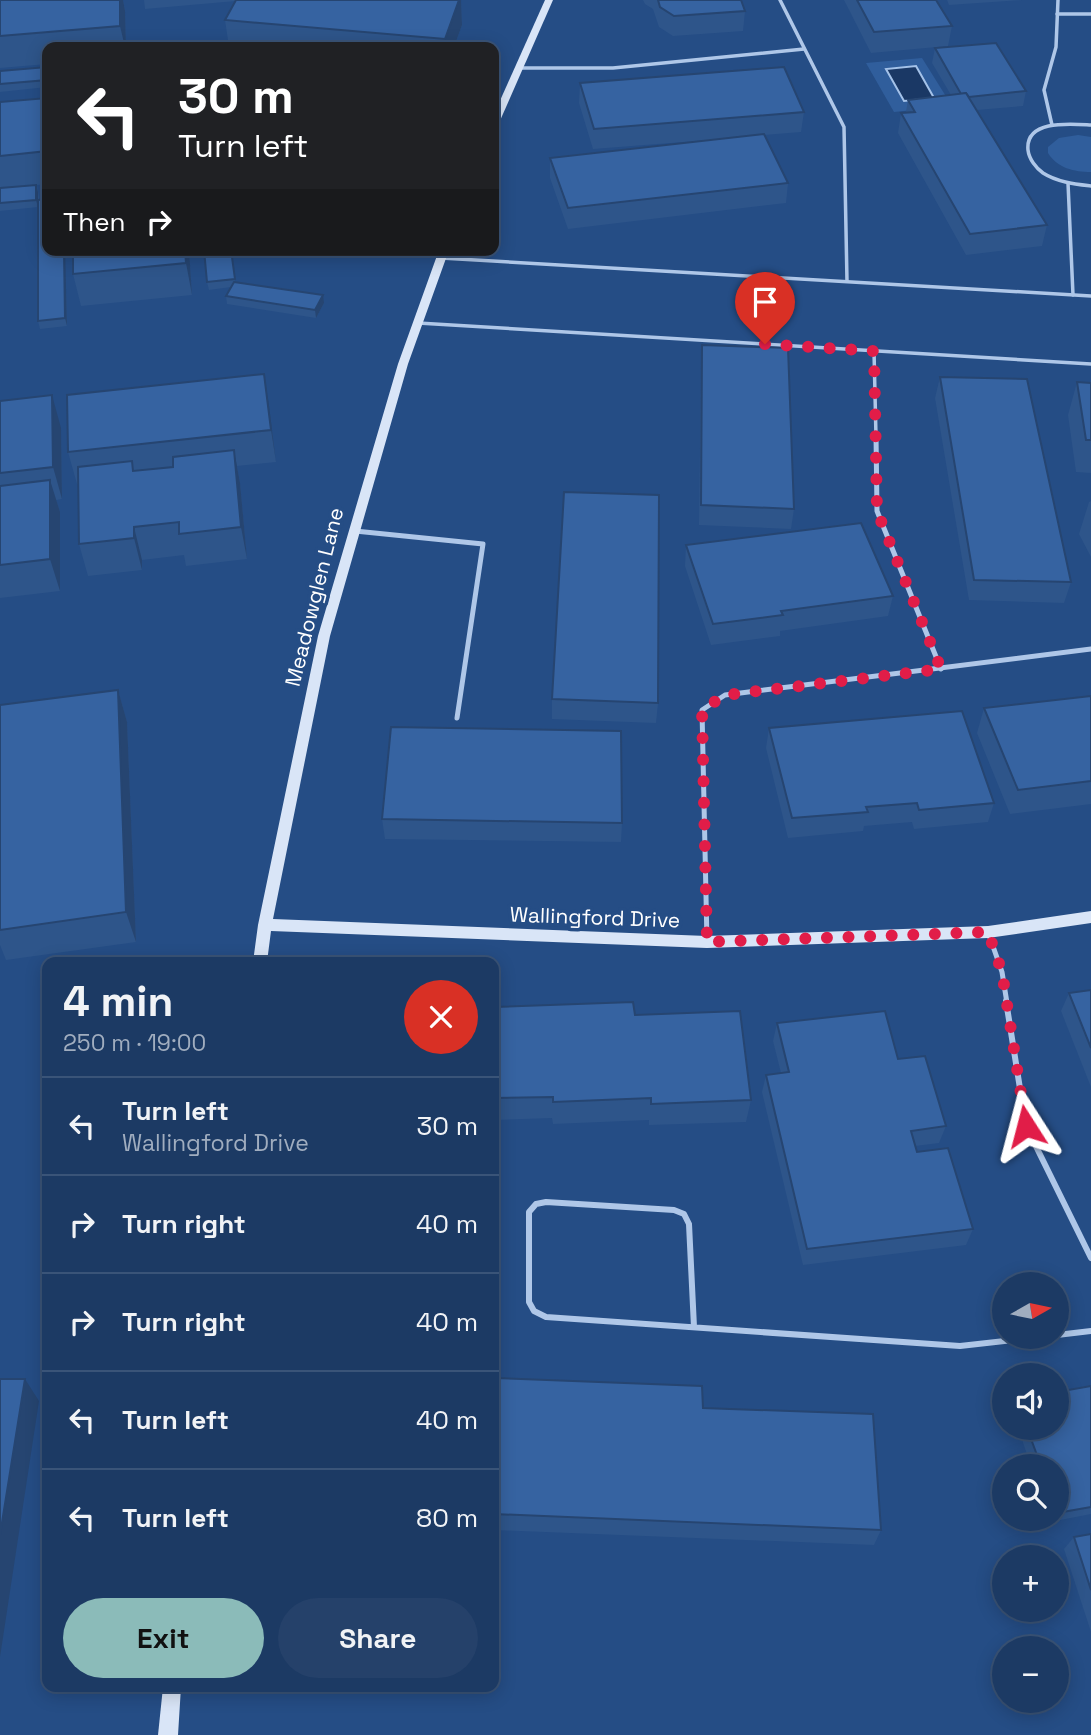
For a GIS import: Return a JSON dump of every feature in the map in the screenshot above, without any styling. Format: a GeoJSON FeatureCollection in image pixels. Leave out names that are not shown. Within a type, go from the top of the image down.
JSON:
{"type":"FeatureCollection","features":[{"type":"Feature","properties":{"kind":"street"},"geometry":{"type":"LineString","coordinates":[[499,111],[549,0]]}},
{"type":"Feature","properties":{"kind":"street","name":"Meadowglen Lane"},"geometry":{"type":"LineString","coordinates":[[261,957],[324,636],[353,531],[441,256]]}},
{"type":"Feature","properties":{"kind":"street","name":"Wallingford Drive"},"geometry":{"type":"LineString","coordinates":[[265,925],[707,942],[988,932],[1091,917]]}},
{"type":"Feature","properties":{"kind":"street"},"geometry":{"type":"LineString","coordinates":[[168,1735],[172,1692]]}},
{"type":"Feature","properties":{"kind":"lane"},"geometry":{"type":"LineString","coordinates":[[780,0],[845,127],[847,281]]}},
{"type":"Feature","properties":{"kind":"lane"},"geometry":{"type":"LineString","coordinates":[[1052,125],[1044,90],[1056,47],[1058,0]]}},
{"type":"Feature","properties":{"kind":"lane"},"geometry":{"type":"LineString","coordinates":[[1058,14],[1091,14]]}},
{"type":"Feature","properties":{"kind":"lane"},"geometry":{"type":"LineString","coordinates":[[517,68],[612,68],[804,49]]}},
{"type":"Feature","properties":{"kind":"lane"},"geometry":{"type":"LineString","coordinates":[[1091,125],[1052,125],[1029,137],[1026,146],[1027,157],[1035,168],[1068,183],[1091,186]]}},
{"type":"Feature","properties":{"kind":"lane"},"geometry":{"type":"LineString","coordinates":[[1068,183],[1073,295]]}},
{"type":"Feature","properties":{"kind":"lane"},"geometry":{"type":"LineString","coordinates":[[472,256],[1091,296]]}},
{"type":"Feature","properties":{"kind":"lane"},"geometry":{"type":"LineString","coordinates":[[418,323],[1091,364]]}},
{"type":"Feature","properties":{"kind":"lane"},"geometry":{"type":"LineString","coordinates":[[874,351],[877,511],[941,669]]}},
{"type":"Feature","properties":{"kind":"lane"},"geometry":{"type":"LineString","coordinates":[[353,531],[483,544],[457,718]]}},
{"type":"Feature","properties":{"kind":"lane"},"geometry":{"type":"LineString","coordinates":[[707,942],[702,710],[725,695],[1091,649]]}},
{"type":"Feature","properties":{"kind":"lane"},"geometry":{"type":"LineString","coordinates":[[988,932],[1002,972],[1026,1126],[1091,1258]]}},
{"type":"Feature","properties":{"kind":"lane"},"geometry":{"type":"LineString","coordinates":[[694,1327],[689,1224],[684,1214],[674,1210],[546,1202],[536,1204],[529,1212],[529,1302],[534,1311],[546,1317],[960,1346],[992,1342]]}},
{"type":"Feature","properties":{"kind":"lane"},"geometry":{"type":"LineString","coordinates":[[1069,1334],[1091,1331]]}},
{"type":"Feature","properties":{"kind":"shaded area"},"geometry":{"type":"Polygon","coordinates":[[[922,58],[952,106],[894,112],[866,63],[922,58]]]}},
{"type":"Feature","properties":{"kind":"shaded area"},"geometry":{"type":"Polygon","coordinates":[[[916,66],[934,98],[904,101],[886,69],[916,66]]]}},
{"type":"Feature","properties":{"kind":"shaded area"},"geometry":{"type":"Polygon","coordinates":[[[1078,135],[1091,137],[1091,172],[1066,168],[1048,153],[1048,147],[1059,138],[1078,135]]]}},
{"type":"Feature","properties":{"kind":"building"},"geometry":{"type":"Polygon","coordinates":[[[0,0],[120,0],[120,26],[0,36],[0,0]]]}},
{"type":"Feature","properties":{"kind":"building"},"geometry":{"type":"Polygon","coordinates":[[[236,0],[459,0],[445,39],[225,20],[236,0]]]}},
{"type":"Feature","properties":{"kind":"building"},"geometry":{"type":"Polygon","coordinates":[[[658,0],[741,0],[745,11],[674,16],[660,7],[658,0]]]}},
{"type":"Feature","properties":{"kind":"building"},"geometry":{"type":"Polygon","coordinates":[[[857,0],[936,0],[952,26],[874,32],[857,0]]]}},
{"type":"Feature","properties":{"kind":"building"},"geometry":{"type":"Polygon","coordinates":[[[996,43],[1026,91],[969,97],[966,93],[961,94],[935,48],[996,43]]]}},
{"type":"Feature","properties":{"kind":"building"},"geometry":{"type":"Polygon","coordinates":[[[42,67],[42,80],[0,84],[0,71],[42,67]]]}},
{"type":"Feature","properties":{"kind":"building"},"geometry":{"type":"Polygon","coordinates":[[[784,67],[804,112],[594,129],[580,83],[784,67]]]}},
{"type":"Feature","properties":{"kind":"building"},"geometry":{"type":"Polygon","coordinates":[[[966,93],[1047,225],[970,234],[901,113],[915,112],[908,100],[966,93]]]}},
{"type":"Feature","properties":{"kind":"building"},"geometry":{"type":"Polygon","coordinates":[[[42,98],[42,152],[0,156],[0,102],[42,98]]]}},
{"type":"Feature","properties":{"kind":"building"},"geometry":{"type":"Polygon","coordinates":[[[764,134],[788,183],[568,208],[550,158],[764,134]]]}},
{"type":"Feature","properties":{"kind":"building"},"geometry":{"type":"Polygon","coordinates":[[[36,185],[36,200],[0,203],[0,188],[36,185]]]}},
{"type":"Feature","properties":{"kind":"building"},"geometry":{"type":"Polygon","coordinates":[[[38,200],[42,200],[42,256],[64,256],[65,318],[38,321],[38,200]]]}},
{"type":"Feature","properties":{"kind":"building"},"geometry":{"type":"Polygon","coordinates":[[[73,256],[185,256],[186,263],[73,274],[73,256]]]}},
{"type":"Feature","properties":{"kind":"building"},"geometry":{"type":"Polygon","coordinates":[[[205,256],[232,256],[235,279],[207,282],[205,256]]]}},
{"type":"Feature","properties":{"kind":"building"},"geometry":{"type":"Polygon","coordinates":[[[234,282],[323,295],[315,310],[226,296],[234,282]]]}},
{"type":"Feature","properties":{"kind":"building"},"geometry":{"type":"Polygon","coordinates":[[[702,345],[788,348],[794,509],[701,505],[702,345]]]}},
{"type":"Feature","properties":{"kind":"building"},"geometry":{"type":"Polygon","coordinates":[[[264,374],[271,430],[68,452],[67,395],[264,374]]]}},
{"type":"Feature","properties":{"kind":"building"},"geometry":{"type":"Polygon","coordinates":[[[940,377],[1027,379],[1071,582],[974,580],[940,377]]]}},
{"type":"Feature","properties":{"kind":"building"},"geometry":{"type":"Polygon","coordinates":[[[1077,382],[1091,383],[1091,440],[1086,440],[1077,382]]]}},
{"type":"Feature","properties":{"kind":"building"},"geometry":{"type":"Polygon","coordinates":[[[52,395],[53,467],[0,473],[0,401],[52,395]]]}},
{"type":"Feature","properties":{"kind":"building"},"geometry":{"type":"Polygon","coordinates":[[[234,450],[241,527],[179,534],[179,522],[134,527],[134,538],[79,544],[78,467],[132,461],[133,471],[173,467],[173,457],[234,450]]]}},
{"type":"Feature","properties":{"kind":"building"},"geometry":{"type":"Polygon","coordinates":[[[50,480],[50,559],[0,565],[0,486],[50,480]]]}},
{"type":"Feature","properties":{"kind":"building"},"geometry":{"type":"Polygon","coordinates":[[[564,492],[659,495],[658,703],[552,699],[564,492]]]}},
{"type":"Feature","properties":{"kind":"building"},"geometry":{"type":"Polygon","coordinates":[[[861,523],[893,596],[781,611],[783,615],[713,624],[686,545],[861,523]]]}},
{"type":"Feature","properties":{"kind":"building"},"geometry":{"type":"Polygon","coordinates":[[[118,690],[126,912],[0,930],[0,705],[118,690]]]}},
{"type":"Feature","properties":{"kind":"building"},"geometry":{"type":"Polygon","coordinates":[[[1091,696],[1091,781],[1018,790],[984,708],[1091,696]]]}},
{"type":"Feature","properties":{"kind":"building"},"geometry":{"type":"Polygon","coordinates":[[[962,711],[994,803],[919,810],[917,803],[866,807],[868,812],[792,818],[769,728],[962,711]]]}},
{"type":"Feature","properties":{"kind":"building"},"geometry":{"type":"Polygon","coordinates":[[[391,727],[621,731],[622,823],[382,819],[391,727]]]}},
{"type":"Feature","properties":{"kind":"building"},"geometry":{"type":"Polygon","coordinates":[[[1091,990],[1091,1048],[1069,993],[1091,990]]]}},
{"type":"Feature","properties":{"kind":"building"},"geometry":{"type":"Polygon","coordinates":[[[633,1002],[635,1015],[740,1011],[751,1100],[651,1104],[651,1098],[553,1102],[553,1097],[499,1098],[499,1007],[633,1002]]]}},
{"type":"Feature","properties":{"kind":"building"},"geometry":{"type":"Polygon","coordinates":[[[885,1011],[898,1059],[925,1056],[946,1126],[911,1131],[917,1152],[948,1148],[973,1229],[807,1249],[766,1075],[789,1072],[777,1023],[885,1011]]]}},
{"type":"Feature","properties":{"kind":"building"},"geometry":{"type":"Polygon","coordinates":[[[499,1378],[702,1386],[703,1408],[873,1414],[881,1530],[499,1514],[499,1378]]]}},
{"type":"Feature","properties":{"kind":"building"},"geometry":{"type":"Polygon","coordinates":[[[0,1379],[25,1379],[0,1535],[0,1379]]]}},
{"type":"Feature","properties":{"kind":"building"},"geometry":{"type":"Polygon","coordinates":[[[1091,1386],[1091,1507],[1069,1511],[1069,1454],[1037,1454],[1031,1440],[1069,1440],[1069,1390],[1091,1386]]]}},
{"type":"Feature","properties":{"kind":"building"},"geometry":{"type":"Polygon","coordinates":[[[1091,1534],[1091,1590],[1074,1537],[1091,1534]]]}},
{"type":"Feature","properties":{"kind":"route"},"geometry":{"type":"LineString","coordinates":[[765,344],[874,351],[877,511],[941,669],[725,695],[702,710],[707,942],[988,932],[1002,972],[1026,1126]]}}]}
